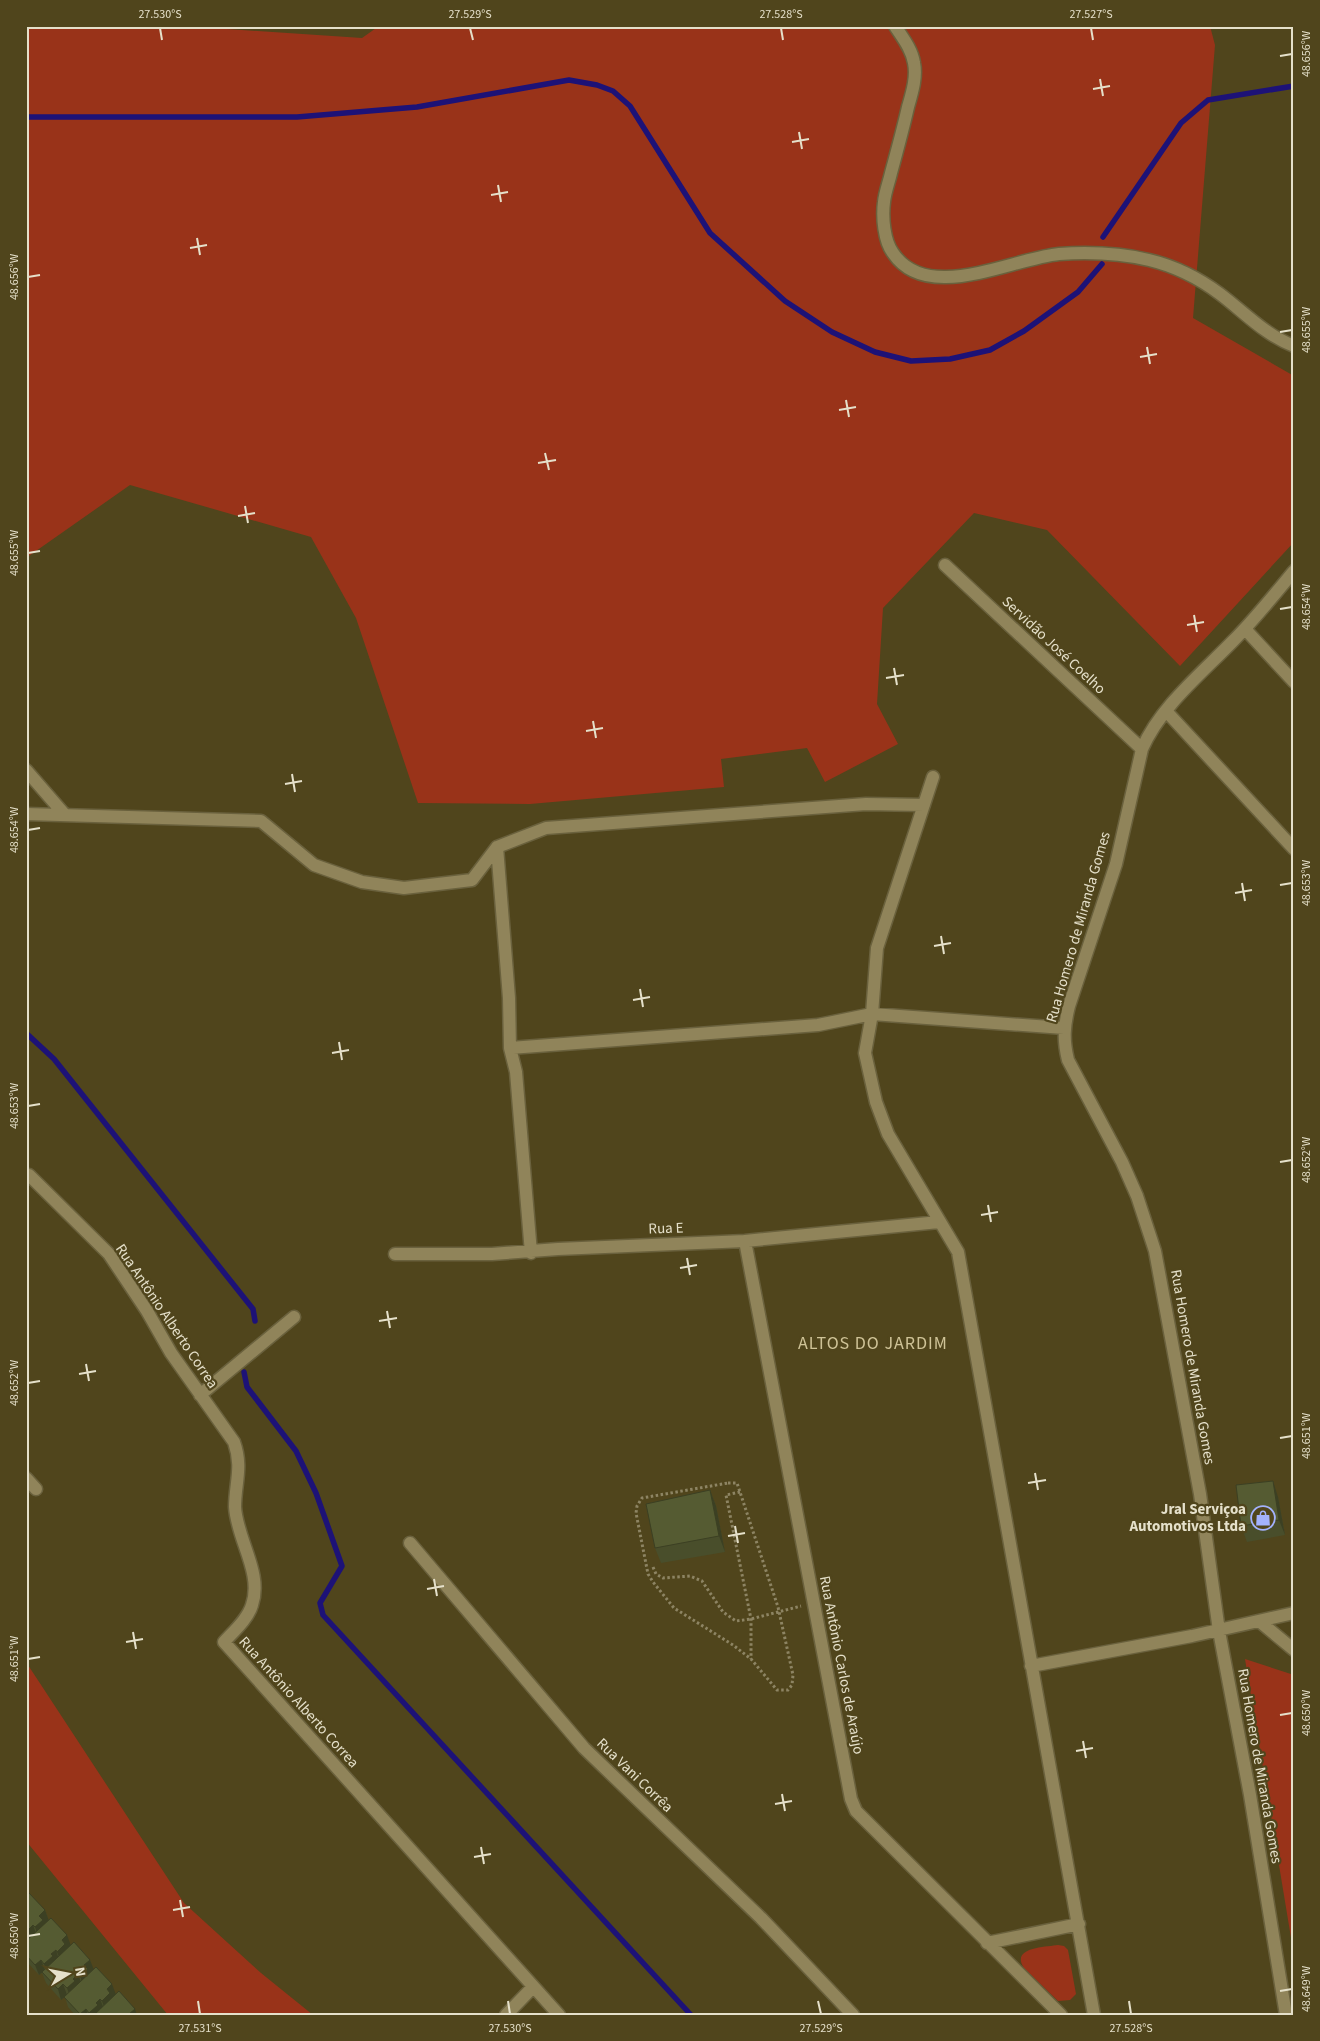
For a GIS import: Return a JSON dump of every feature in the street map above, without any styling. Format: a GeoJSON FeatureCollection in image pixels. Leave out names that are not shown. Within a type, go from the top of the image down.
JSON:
{"type":"FeatureCollection","features":[{"type":"Feature","properties":{"kind":"street"},"geometry":{"type":"LineString","coordinates":[[895,26],[908,46],[915,63],[914,84],[884,203],[884,224],[888,247],[900,264],[916,274],[935,278],[976,273],[1057,254],[1089,253],[1150,260],[1199,280],[1219,293],[1265,331],[1283,342],[1294,346]]}},
{"type":"Feature","properties":{"kind":"street","name":"Servidão José Coelho"},"geometry":{"type":"LineString","coordinates":[[945,565],[1142,749]]}},
{"type":"Feature","properties":{"kind":"street","name":"Rua Homero de Miranda Gomes"},"geometry":{"type":"LineString","coordinates":[[1286,2015],[1250,1795],[1219,1631],[1200,1494],[1155,1252],[1137,1196],[1122,1162],[1068,1060],[1064,1043],[1064,1028],[1069,1006],[1116,864],[1142,749],[1151,730],[1166,711],[1245,629],[1294,571]]}},
{"type":"Feature","properties":{"kind":"street"},"geometry":{"type":"LineString","coordinates":[[1245,629],[1294,682]]}},
{"type":"Feature","properties":{"kind":"street"},"geometry":{"type":"LineString","coordinates":[[1166,711],[1294,849]]}},
{"type":"Feature","properties":{"kind":"street"},"geometry":{"type":"LineString","coordinates":[[26,770],[65,816]]}},
{"type":"Feature","properties":{"kind":"street"},"geometry":{"type":"LineString","coordinates":[[933,777],[877,948],[872,1014],[865,1053],[876,1102],[888,1134],[958,1252],[965,1282],[1031,1666],[1094,2015]]}},
{"type":"Feature","properties":{"kind":"street"},"geometry":{"type":"LineString","coordinates":[[26,814],[261,821],[314,865],[362,882],[404,888],[472,880],[496,848],[546,828],[866,804],[924,805]]}},
{"type":"Feature","properties":{"kind":"street"},"geometry":{"type":"LineString","coordinates":[[496,848],[509,998],[510,1048],[516,1072],[531,1253]]}},
{"type":"Feature","properties":{"kind":"street"},"geometry":{"type":"LineString","coordinates":[[510,1048],[818,1025],[872,1014],[1064,1028]]}},
{"type":"Feature","properties":{"kind":"street","name":"Rua Antônio Alberto Correa"},"geometry":{"type":"LineString","coordinates":[[30,1175],[108,1254],[171,1353],[234,1442],[239,1455],[236,1508],[240,1533],[253,1573],[254,1592],[252,1606],[224,1642],[558,2015]]}},
{"type":"Feature","properties":{"kind":"street","name":"Rua E"},"geometry":{"type":"LineString","coordinates":[[395,1254],[531,1253],[558,1249],[744,1241],[939,1222]]}},
{"type":"Feature","properties":{"kind":"street","name":"Rua Antônio Carlos de Araújo"},"geometry":{"type":"LineString","coordinates":[[744,1241],[851,1799],[856,1811],[1061,2015]]}},
{"type":"Feature","properties":{"kind":"street"},"geometry":{"type":"LineString","coordinates":[[200,1395],[294,1317]]}},
{"type":"Feature","properties":{"kind":"street"},"geometry":{"type":"LineString","coordinates":[[26,1478],[36,1489]]}},
{"type":"Feature","properties":{"kind":"street","name":"Rua Vani Corrêa"},"geometry":{"type":"LineString","coordinates":[[410,1543],[584,1748],[761,1918],[854,2015]]}},
{"type":"Feature","properties":{"kind":"street"},"geometry":{"type":"LineString","coordinates":[[1031,1666],[1219,1631],[1294,1613]]}},
{"type":"Feature","properties":{"kind":"street"},"geometry":{"type":"LineString","coordinates":[[1258,1621],[1294,1650]]}},
{"type":"Feature","properties":{"kind":"street"},"geometry":{"type":"LineString","coordinates":[[987,1943],[1079,1924]]}},
{"type":"Feature","properties":{"kind":"street"},"geometry":{"type":"LineString","coordinates":[[506,2015],[532,1988]]}},
{"type":"Feature","properties":{"kind":"path"},"geometry":{"type":"LineString","coordinates":[[728,1483],[737,1483],[740,1492],[780,1611],[792,1675],[792,1685],[788,1690],[777,1690],[751,1659],[733,1645],[674,1608],[648,1574],[636,1513],[637,1506],[642,1498],[728,1483]]}},
{"type":"Feature","properties":{"kind":"path"},"geometry":{"type":"LineString","coordinates":[[740,1492],[726,1495],[751,1619],[751,1659]]}},
{"type":"Feature","properties":{"kind":"path"},"geometry":{"type":"LineString","coordinates":[[653,1568],[656,1574],[663,1578],[690,1576],[702,1581],[723,1612],[736,1621],[814,1603]]}},
{"type":"Feature","properties":{"kind":"shaded area"},"geometry":{"type":"Polygon","coordinates":[[[26,26],[183,26],[362,38],[379,26],[1210,26],[1215,45],[1193,318],[1294,376],[1294,542],[1180,666],[1047,530],[974,513],[883,608],[877,704],[898,744],[825,782],[807,748],[721,759],[724,787],[530,804],[418,803],[356,618],[311,537],[130,485],[26,558],[26,26]]]}},
{"type":"Feature","properties":{"kind":"shaded area"},"geometry":{"type":"Polygon","coordinates":[[[1245,1659],[1294,1675],[1294,1956],[1245,1659]]]}},
{"type":"Feature","properties":{"kind":"shaded area"},"geometry":{"type":"Polygon","coordinates":[[[26,1662],[184,1903],[261,1973],[313,2015],[168,2015],[26,1841],[26,1662]]]}},
{"type":"Feature","properties":{"kind":"shaded area"},"geometry":{"type":"Polygon","coordinates":[[[1058,1945],[1064,1946],[1068,1950],[1076,1994],[1070,2000],[1058,2001],[1024,1968],[1021,1961],[1025,1952],[1031,1949],[1058,1945]]]}},
{"type":"Feature","properties":{"kind":"building"},"geometry":{"type":"Polygon","coordinates":[[[1273,1481],[1279,1520],[1241,1526],[1236,1485],[1273,1481]]]}},
{"type":"Feature","properties":{"kind":"building"},"geometry":{"type":"Polygon","coordinates":[[[710,1490],[719,1536],[655,1548],[646,1504],[710,1490]]]}},
{"type":"Feature","properties":{"kind":"building"},"geometry":{"type":"Polygon","coordinates":[[[29,1893],[45,1910],[39,1916],[43,1920],[35,1927],[33,1925],[28,1930],[30,1932],[26,1935],[26,1896],[29,1893]]]}},
{"type":"Feature","properties":{"kind":"building"},"geometry":{"type":"Polygon","coordinates":[[[51,1918],[67,1935],[62,1940],[65,1944],[57,1952],[56,1950],[51,1954],[53,1956],[44,1964],[41,1960],[35,1965],[26,1955],[26,1941],[51,1918]]]}},
{"type":"Feature","properties":{"kind":"building"},"geometry":{"type":"Polygon","coordinates":[[[74,1942],[90,1960],[84,1965],[88,1969],[80,1976],[78,1974],[73,1979],[75,1981],[67,1988],[63,1984],[58,1989],[42,1972],[74,1942]]]}},
{"type":"Feature","properties":{"kind":"building"},"geometry":{"type":"Polygon","coordinates":[[[96,1967],[112,1984],[107,1989],[110,1993],[102,2001],[100,1999],[96,2003],[98,2005],[89,2013],[86,2009],[80,2014],[64,1997],[96,1967]]]}},
{"type":"Feature","properties":{"kind":"building"},"geometry":{"type":"Polygon","coordinates":[[[119,1991],[135,2009],[130,2015],[94,2015],[119,1991]]]}},
{"type":"Feature","properties":{"kind":"waterway"},"geometry":{"type":"LineString","coordinates":[[26,117],[297,117],[417,107],[569,80],[597,85],[613,91],[630,106],[710,233],[785,301],[832,332],[875,352],[911,361],[950,359],[990,350],[1024,331],[1078,292],[1102,264]]}},
{"type":"Feature","properties":{"kind":"waterway"},"geometry":{"type":"LineString","coordinates":[[1103,237],[1181,123],[1208,100],[1294,86]]}},
{"type":"Feature","properties":{"kind":"waterway"},"geometry":{"type":"LineString","coordinates":[[26,1033],[54,1059],[253,1309],[255,1321]]}},
{"type":"Feature","properties":{"kind":"waterway"},"geometry":{"type":"LineString","coordinates":[[244,1372],[247,1387],[296,1451],[316,1493],[342,1566],[320,1603],[323,1615],[691,2015]]}},
{"type":"Feature","properties":{"kind":"place","name":"Jral Serviçoa Automotivos Ltda"},"geometry":{"type":"Point","coordinates":[1263,1518]}},
{"type":"Feature","properties":{"kind":"district","name":"ALTOS DO JARDIM"},"geometry":{"type":"Point","coordinates":[873,1343]}}]}
